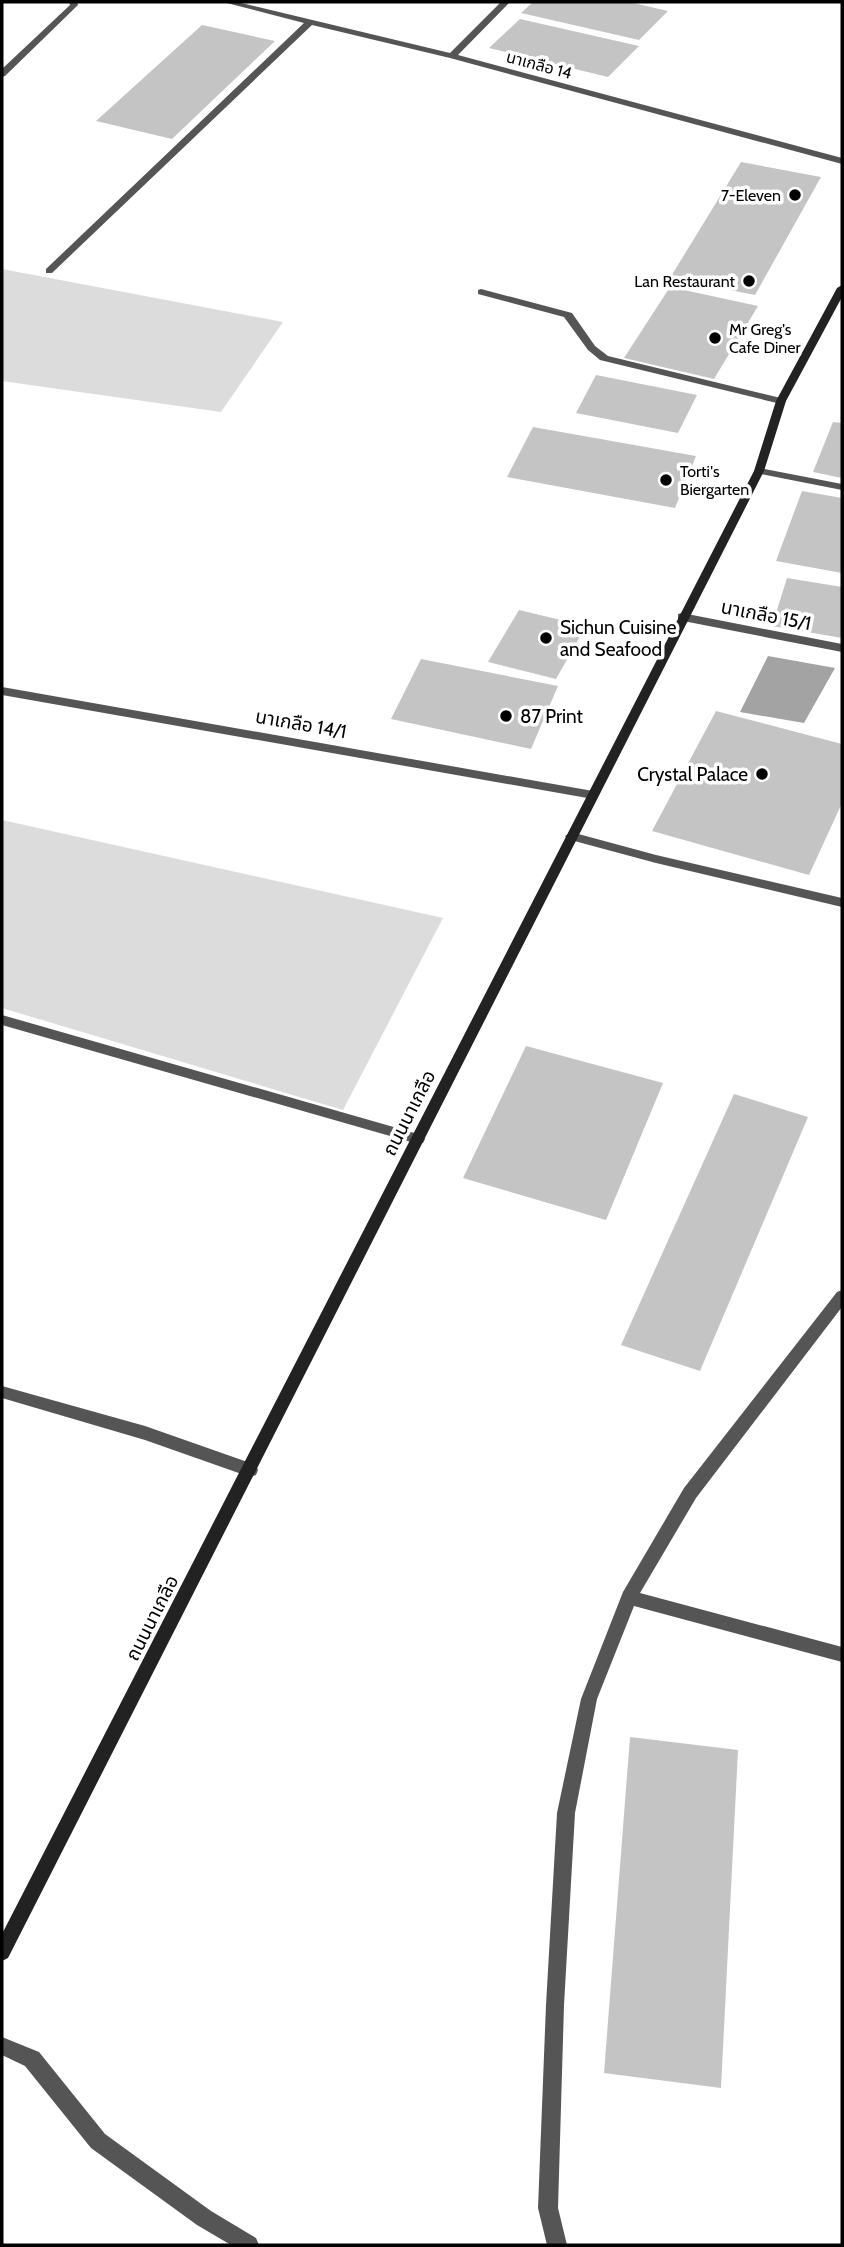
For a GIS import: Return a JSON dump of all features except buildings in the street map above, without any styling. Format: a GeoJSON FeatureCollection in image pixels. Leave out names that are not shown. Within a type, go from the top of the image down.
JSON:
{"type":"FeatureCollection","features":[{"type":"Feature","properties":{"kind":"street"},"geometry":{"type":"LineString","coordinates":[[2,74],[74,5],[73,2]]}},
{"type":"Feature","properties":{"kind":"street","name":"นาเกลือ 14"},"geometry":{"type":"LineString","coordinates":[[226,2],[452,56],[842,161]]}},
{"type":"Feature","properties":{"kind":"street"},"geometry":{"type":"LineString","coordinates":[[452,56],[506,2]]}},
{"type":"Feature","properties":{"kind":"street"},"geometry":{"type":"LineString","coordinates":[[49,271],[308,23]]}},
{"type":"Feature","properties":{"kind":"street","name":"ถนนนาเกลือ"},"geometry":{"type":"LineString","coordinates":[[2,1952],[682,617],[759,471],[781,401],[842,288]]}},
{"type":"Feature","properties":{"kind":"street"},"geometry":{"type":"LineString","coordinates":[[481,292],[568,315],[574,320],[587,346],[604,358],[781,401]]}},
{"type":"Feature","properties":{"kind":"street"},"geometry":{"type":"LineString","coordinates":[[759,471],[842,487]]}},
{"type":"Feature","properties":{"kind":"street","name":"นาเกลือ 15/1"},"geometry":{"type":"LineString","coordinates":[[682,617],[842,648]]}},
{"type":"Feature","properties":{"kind":"street","name":"นาเกลือ 14/1"},"geometry":{"type":"LineString","coordinates":[[2,691],[593,795]]}},
{"type":"Feature","properties":{"kind":"street"},"geometry":{"type":"LineString","coordinates":[[571,836],[656,859],[842,902]]}},
{"type":"Feature","properties":{"kind":"street"},"geometry":{"type":"LineString","coordinates":[[2,1020],[418,1139]]}},
{"type":"Feature","properties":{"kind":"street"},"geometry":{"type":"LineString","coordinates":[[557,2245],[548,2208],[555,2005],[566,1813],[589,1699],[629,1597],[690,1493],[842,1296]]}},
{"type":"Feature","properties":{"kind":"street"},"geometry":{"type":"LineString","coordinates":[[2,1392],[145,1433],[250,1469]]}},
{"type":"Feature","properties":{"kind":"street"},"geometry":{"type":"LineString","coordinates":[[629,1597],[842,1654]]}},
{"type":"Feature","properties":{"kind":"street"},"geometry":{"type":"LineString","coordinates":[[2,2046],[32,2059],[98,2141],[204,2218],[249,2245]]}},
{"type":"Feature","properties":{"kind":"shaded area"},"geometry":{"type":"Polygon","coordinates":[[[2,269],[283,322],[221,412],[2,381],[2,269]]]}},
{"type":"Feature","properties":{"kind":"shaded area"},"geometry":{"type":"Polygon","coordinates":[[[768,656],[835,668],[804,723],[740,712],[768,656]]]}},
{"type":"Feature","properties":{"kind":"shaded area"},"geometry":{"type":"Polygon","coordinates":[[[2,820],[443,918],[343,1110],[2,1008],[2,820]]]}},
{"type":"Feature","properties":{"kind":"place","name":"7-Eleven"},"geometry":{"type":"Point","coordinates":[795,195]}},
{"type":"Feature","properties":{"kind":"place","name":"Lan Restaurant"},"geometry":{"type":"Point","coordinates":[749,281]}},
{"type":"Feature","properties":{"kind":"place","name":"Mr Greg's Cafe Diner"},"geometry":{"type":"Point","coordinates":[715,338]}},
{"type":"Feature","properties":{"kind":"place","name":"Torti's Biergarten"},"geometry":{"type":"Point","coordinates":[666,480]}},
{"type":"Feature","properties":{"kind":"place","name":"Sichun Cuisine and Seafood"},"geometry":{"type":"Point","coordinates":[546,638]}},
{"type":"Feature","properties":{"kind":"place","name":"87 Print"},"geometry":{"type":"Point","coordinates":[506,716]}},
{"type":"Feature","properties":{"kind":"place","name":"Crystal Palace"},"geometry":{"type":"Point","coordinates":[762,774]}}]}
